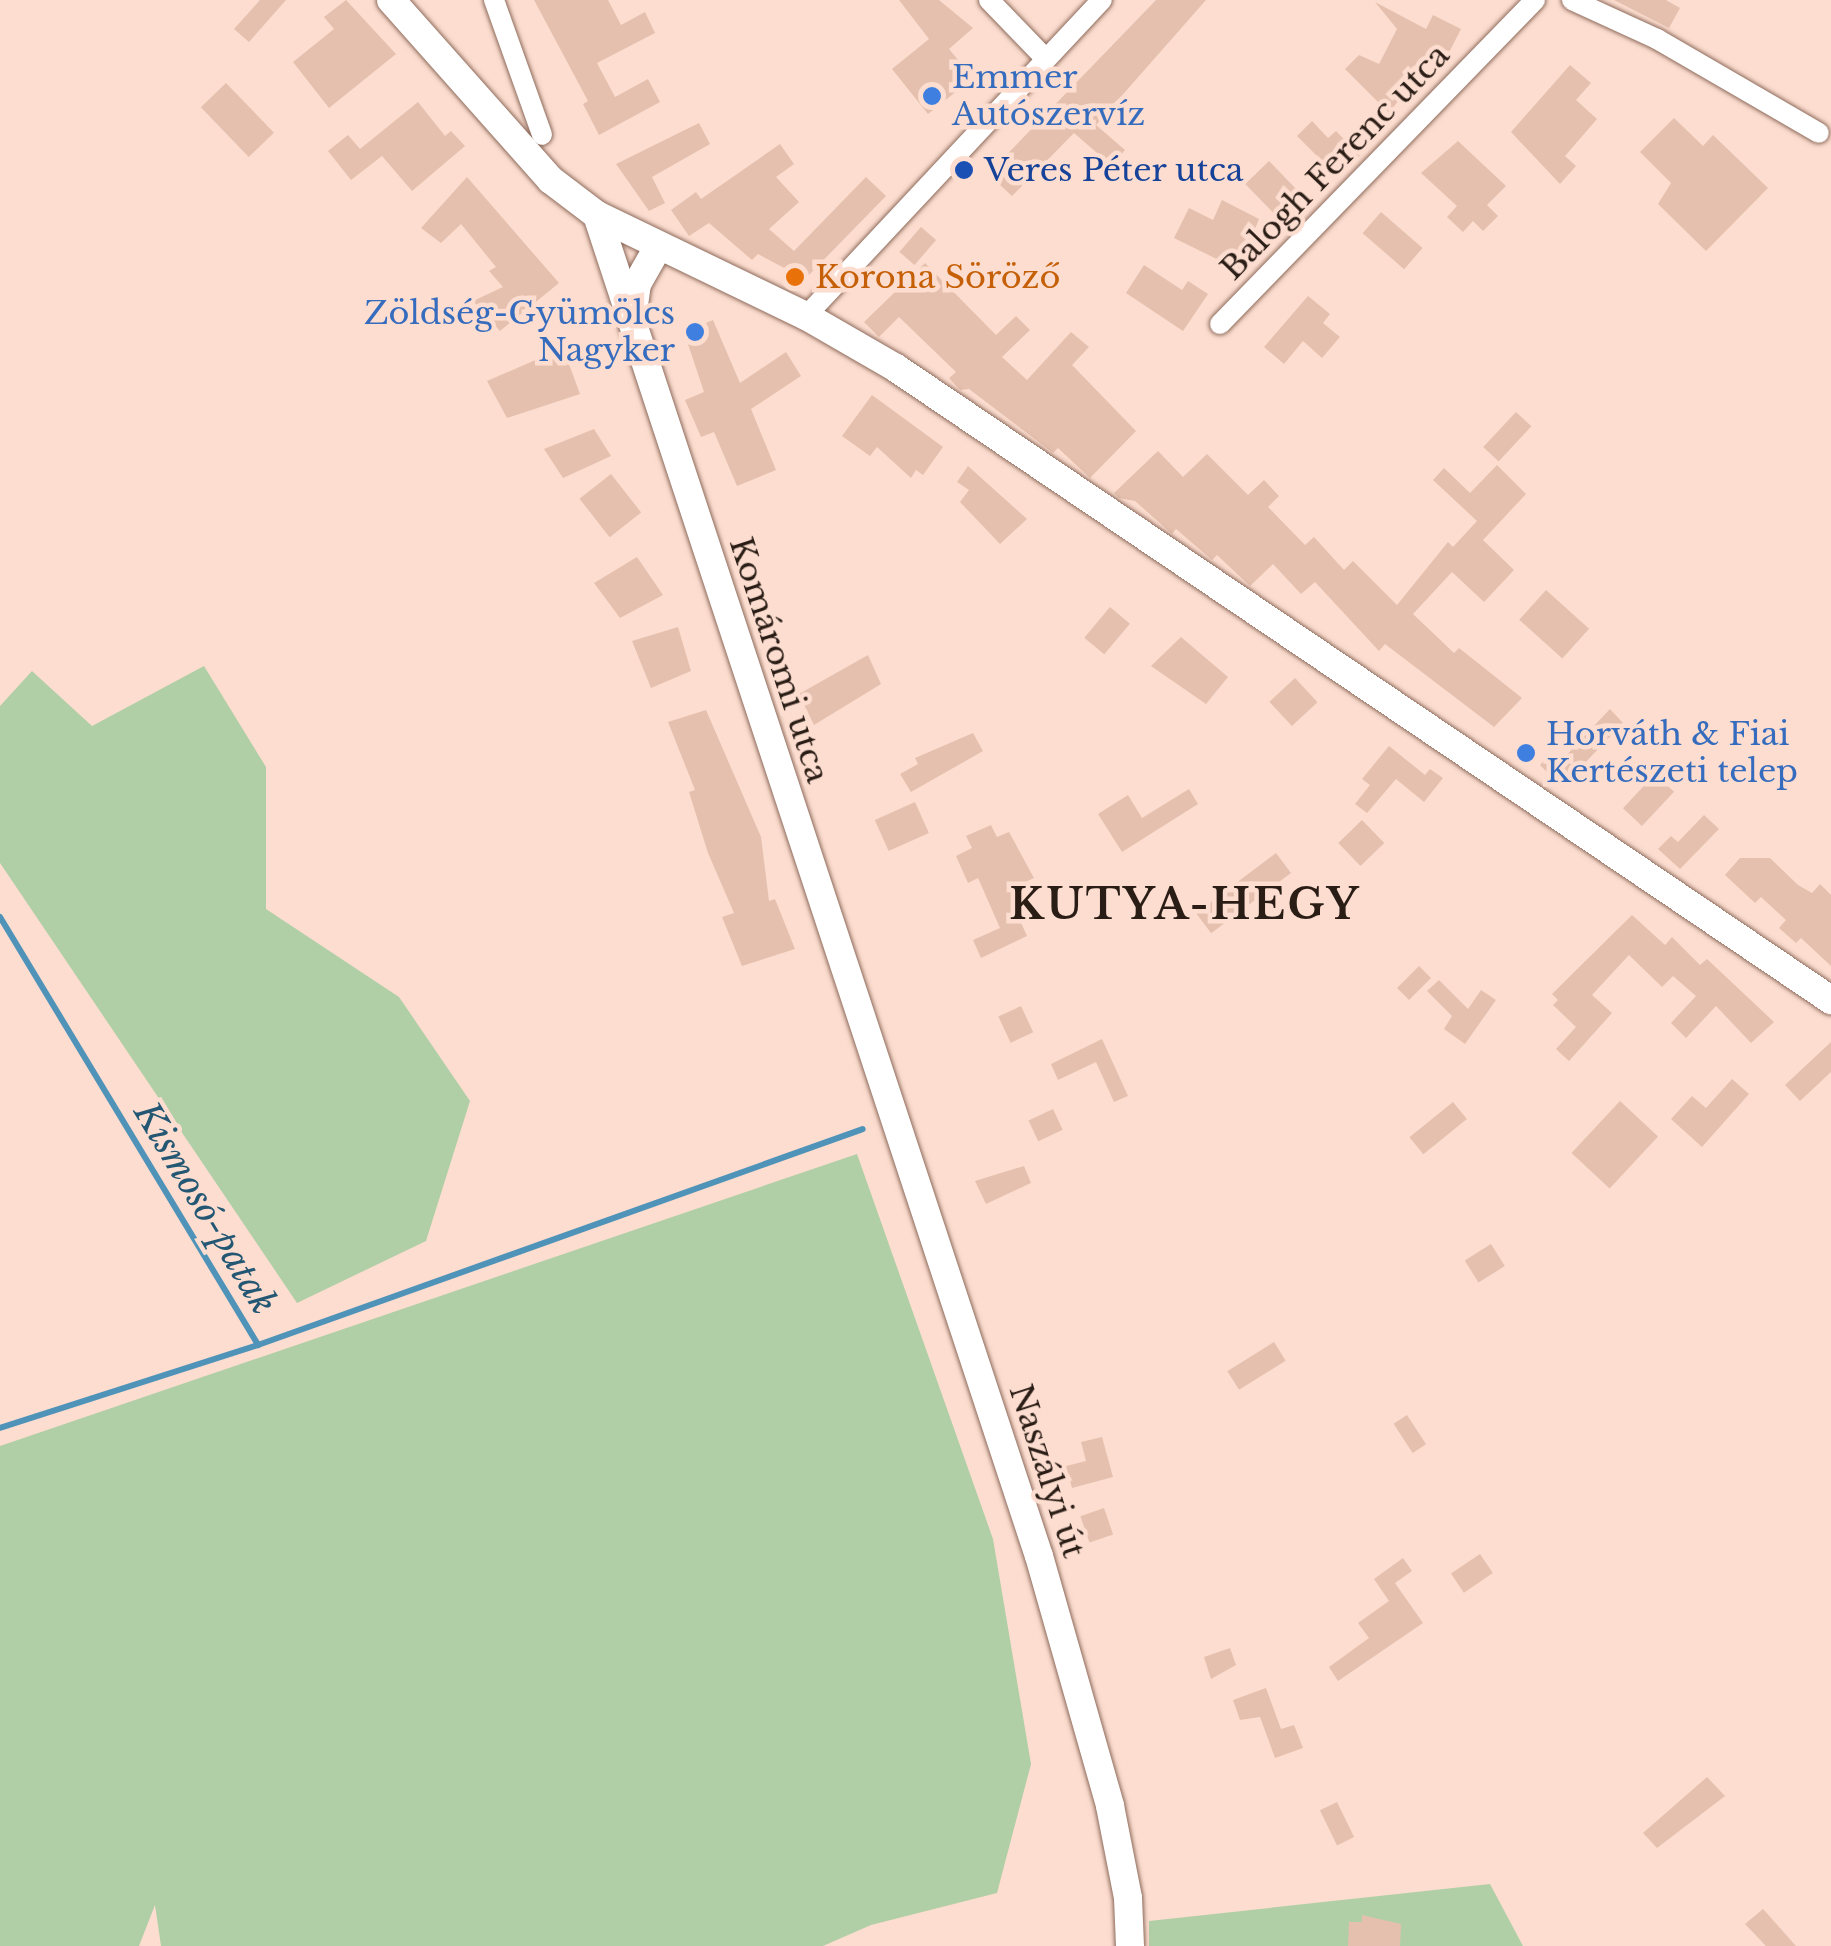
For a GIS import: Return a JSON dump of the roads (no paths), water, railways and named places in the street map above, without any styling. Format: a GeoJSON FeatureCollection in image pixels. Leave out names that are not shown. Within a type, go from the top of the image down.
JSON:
{"type":"FeatureCollection","features":[{"type":"Feature","properties":{"kind":"main road"},"geometry":{"type":"LineString","coordinates":[[391,0],[551,180],[597,216],[806,316],[928,390],[1831,1000]]}},
{"type":"Feature","properties":{"kind":"main road","name":"Komáromi utca"},"geometry":{"type":"LineString","coordinates":[[597,216],[862,1026]]}},
{"type":"Feature","properties":{"kind":"main road"},"geometry":{"type":"LineString","coordinates":[[632,314],[638,284],[658,247]]}},
{"type":"Feature","properties":{"kind":"main road","name":"Naszályi út"},"geometry":{"type":"LineString","coordinates":[[862,1026],[1039,1556],[1110,1806],[1128,1898],[1130,1946]]}},
{"type":"Feature","properties":{"kind":"street"},"geometry":{"type":"LineString","coordinates":[[494,0],[542,135]]}},
{"type":"Feature","properties":{"kind":"street"},"geometry":{"type":"LineString","coordinates":[[989,0],[1046,59]]}},
{"type":"Feature","properties":{"kind":"street"},"geometry":{"type":"LineString","coordinates":[[806,316],[1102,0]]}},
{"type":"Feature","properties":{"kind":"street","name":"Balogh Ferenc utca"},"geometry":{"type":"LineString","coordinates":[[1220,324],[1535,0]]}},
{"type":"Feature","properties":{"kind":"street"},"geometry":{"type":"LineString","coordinates":[[1572,0],[1657,39],[1819,133]]}},
{"type":"Feature","properties":{"kind":"waterway","name":"Kismosó-patak"},"geometry":{"type":"LineString","coordinates":[[0,917],[258,1345],[0,1428]]}},
{"type":"Feature","properties":{"kind":"waterway"},"geometry":{"type":"LineString","coordinates":[[258,1345],[863,1129]]}},
{"type":"Feature","properties":{"kind":"place","name":"Emmer Autószervíz"},"geometry":{"type":"Point","coordinates":[932,96]}},
{"type":"Feature","properties":{"kind":"place","name":"Veres Péter utca"},"geometry":{"type":"Point","coordinates":[964,170]}},
{"type":"Feature","properties":{"kind":"place","name":"Korona Söröző"},"geometry":{"type":"Point","coordinates":[795,277]}},
{"type":"Feature","properties":{"kind":"place","name":"Zöldség-Gyümölcs Nagyker"},"geometry":{"type":"Point","coordinates":[695,332]}},
{"type":"Feature","properties":{"kind":"place","name":"Horváth & Fiai Kertészeti telep"},"geometry":{"type":"Point","coordinates":[1526,753]}},
{"type":"Feature","properties":{"kind":"district","name":"KUTYA-HEGY"},"geometry":{"type":"Point","coordinates":[1185,904]}}]}
